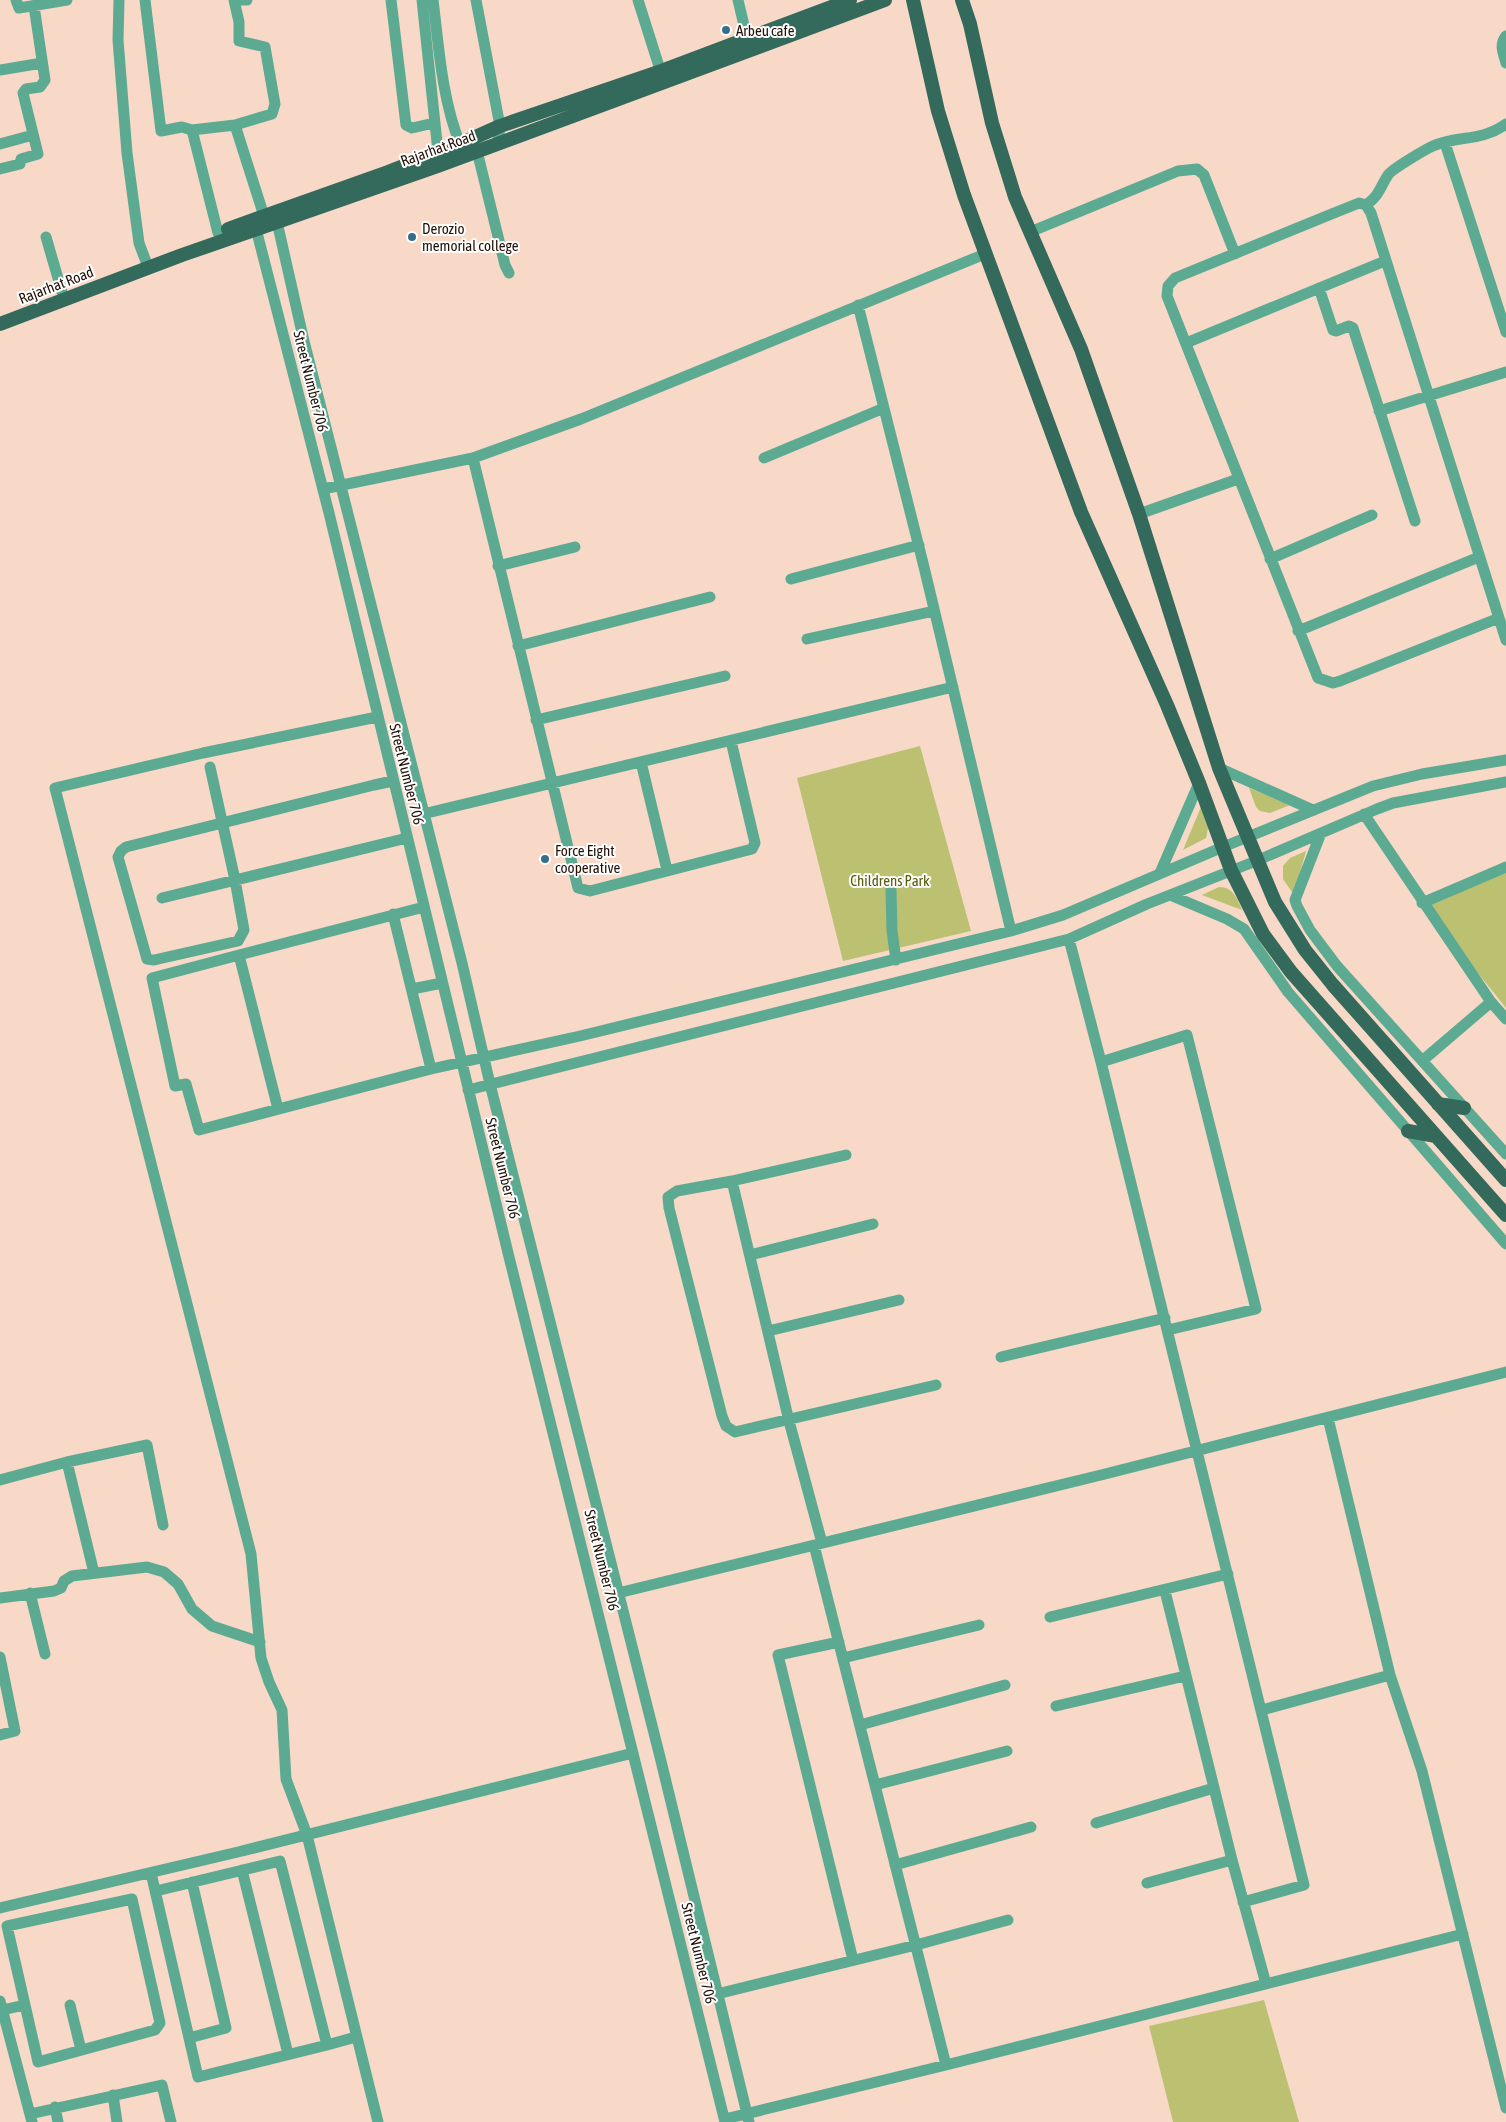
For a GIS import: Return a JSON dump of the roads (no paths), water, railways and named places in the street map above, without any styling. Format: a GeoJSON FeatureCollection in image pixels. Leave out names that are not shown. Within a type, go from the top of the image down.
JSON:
{"type":"FeatureCollection","features":[{"type":"Feature","properties":{"kind":"main road","name":"Rajarhat Road"},"geometry":{"type":"LineString","coordinates":[[0,314],[147,264],[265,220],[460,144],[500,126],[662,76],[885,0]]}},
{"type":"Feature","properties":{"kind":"main road"},"geometry":{"type":"LineString","coordinates":[[914,0],[938,111],[964,195],[985,254],[1081,512],[1167,705],[1199,783],[1231,870],[1263,934],[1291,972],[1506,1215]]}},
{"type":"Feature","properties":{"kind":"main road"},"geometry":{"type":"LineString","coordinates":[[962,0],[970,24],[992,123],[1015,197],[1081,350],[1138,514],[1219,768],[1256,861],[1275,902],[1305,950],[1333,985],[1506,1180]]}},
{"type":"Feature","properties":{"kind":"main road","name":"Rajarhat Road"},"geometry":{"type":"LineString","coordinates":[[0,324],[218,233],[265,220],[498,143],[662,76],[747,38],[840,2]]}},
{"type":"Feature","properties":{"kind":"main road"},"geometry":{"type":"LineString","coordinates":[[1438,1104],[1464,1108]]}},
{"type":"Feature","properties":{"kind":"main road"},"geometry":{"type":"LineString","coordinates":[[1408,1131],[1436,1136]]}},
{"type":"Feature","properties":{"kind":"street"},"geometry":{"type":"LineString","coordinates":[[16,0],[19,8],[67,0]]}},
{"type":"Feature","properties":{"kind":"street"},"geometry":{"type":"LineString","coordinates":[[119,0],[118,40],[127,153],[138,243],[147,264]]}},
{"type":"Feature","properties":{"kind":"street"},"geometry":{"type":"LineString","coordinates":[[145,0],[161,131],[182,127],[192,130],[235,125],[272,114],[275,104],[265,46],[239,41],[239,22],[234,0],[247,0]]}},
{"type":"Feature","properties":{"kind":"street"},"geometry":{"type":"LineString","coordinates":[[391,0],[406,125],[412,128],[434,123]]}},
{"type":"Feature","properties":{"kind":"street"},"geometry":{"type":"LineString","coordinates":[[422,0],[438,152]]}},
{"type":"Feature","properties":{"kind":"street"},"geometry":{"type":"LineString","coordinates":[[433,0],[447,101],[451,121],[460,144]]}},
{"type":"Feature","properties":{"kind":"street"},"geometry":{"type":"LineString","coordinates":[[476,0],[500,126],[498,143]]}},
{"type":"Feature","properties":{"kind":"street"},"geometry":{"type":"LineString","coordinates":[[638,0],[662,76]]}},
{"type":"Feature","properties":{"kind":"street"},"geometry":{"type":"LineString","coordinates":[[738,0],[747,38]]}},
{"type":"Feature","properties":{"kind":"street"},"geometry":{"type":"LineString","coordinates":[[0,170],[20,164],[20,159],[38,154],[23,93],[26,89],[40,87],[45,80],[34,6]]}},
{"type":"Feature","properties":{"kind":"street"},"geometry":{"type":"LineString","coordinates":[[1506,36],[1502,41],[1506,62]]}},
{"type":"Feature","properties":{"kind":"street"},"geometry":{"type":"LineString","coordinates":[[0,70],[42,63]]}},
{"type":"Feature","properties":{"kind":"street"},"geometry":{"type":"LineString","coordinates":[[1366,205],[1376,198],[1389,174],[1395,168],[1433,146],[1490,134],[1506,124]]}},
{"type":"Feature","properties":{"kind":"street"},"geometry":{"type":"LineString","coordinates":[[235,125],[265,220],[341,486],[485,1058],[747,2117]]}},
{"type":"Feature","properties":{"kind":"street"},"geometry":{"type":"LineString","coordinates":[[192,130],[218,233]]}},
{"type":"Feature","properties":{"kind":"street"},"geometry":{"type":"LineString","coordinates":[[0,144],[33,135]]}},
{"type":"Feature","properties":{"kind":"street"},"geometry":{"type":"LineString","coordinates":[[1445,142],[1506,332]]}},
{"type":"Feature","properties":{"kind":"street"},"geometry":{"type":"LineString","coordinates":[[477,151],[505,265],[509,272]]}},
{"type":"Feature","properties":{"kind":"street"},"geometry":{"type":"LineString","coordinates":[[1030,232],[1178,171],[1197,169],[1204,175],[1235,254]]}},
{"type":"Feature","properties":{"kind":"street"},"geometry":{"type":"LineString","coordinates":[[1499,618],[1333,683],[1318,678],[1167,296],[1168,286],[1175,278],[1359,203],[1366,205],[1371,213],[1506,640]]}},
{"type":"Feature","properties":{"kind":"street","name":"Street Number 706"},"geometry":{"type":"LineString","coordinates":[[265,220],[323,490],[377,717],[461,1063],[725,2120]]}},
{"type":"Feature","properties":{"kind":"street"},"geometry":{"type":"LineString","coordinates":[[46,237],[62,292]]}},
{"type":"Feature","properties":{"kind":"street"},"geometry":{"type":"LineString","coordinates":[[323,490],[473,458],[581,419],[985,254]]}},
{"type":"Feature","properties":{"kind":"street"},"geometry":{"type":"LineString","coordinates":[[1186,343],[1385,261]]}},
{"type":"Feature","properties":{"kind":"street"},"geometry":{"type":"LineString","coordinates":[[1319,288],[1333,330],[1336,331],[1349,326],[1353,328],[1415,521]]}},
{"type":"Feature","properties":{"kind":"street"},"geometry":{"type":"LineString","coordinates":[[858,305],[1011,931]]}},
{"type":"Feature","properties":{"kind":"street"},"geometry":{"type":"LineString","coordinates":[[1379,411],[1506,372]]}},
{"type":"Feature","properties":{"kind":"street"},"geometry":{"type":"LineString","coordinates":[[764,458],[884,408]]}},
{"type":"Feature","properties":{"kind":"street"},"geometry":{"type":"LineString","coordinates":[[473,458],[551,784],[578,888],[590,891],[752,849],[755,843],[731,741]]}},
{"type":"Feature","properties":{"kind":"street"},"geometry":{"type":"LineString","coordinates":[[1138,514],[1238,479]]}},
{"type":"Feature","properties":{"kind":"street"},"geometry":{"type":"LineString","coordinates":[[1270,559],[1372,515]]}},
{"type":"Feature","properties":{"kind":"street"},"geometry":{"type":"LineString","coordinates":[[791,579],[918,545]]}},
{"type":"Feature","properties":{"kind":"street"},"geometry":{"type":"LineString","coordinates":[[498,566],[575,547]]}},
{"type":"Feature","properties":{"kind":"street"},"geometry":{"type":"LineString","coordinates":[[1298,631],[1479,556]]}},
{"type":"Feature","properties":{"kind":"street"},"geometry":{"type":"LineString","coordinates":[[518,646],[710,597]]}},
{"type":"Feature","properties":{"kind":"street"},"geometry":{"type":"LineString","coordinates":[[807,639],[934,611]]}},
{"type":"Feature","properties":{"kind":"street"},"geometry":{"type":"LineString","coordinates":[[536,720],[726,676]]}},
{"type":"Feature","properties":{"kind":"street"},"geometry":{"type":"LineString","coordinates":[[423,814],[952,687]]}},
{"type":"Feature","properties":{"kind":"street"},"geometry":{"type":"LineString","coordinates":[[377,717],[203,753],[55,788],[250,1554],[262,1658],[269,1682],[282,1710],[286,1779],[307,1835],[378,2122]]}},
{"type":"Feature","properties":{"kind":"street"},"geometry":{"type":"LineString","coordinates":[[424,907],[152,978],[175,1086],[186,1084],[198,1130],[431,1069],[485,1058],[1011,931],[1063,915],[1223,846],[1385,782],[1506,760]]}},
{"type":"Feature","properties":{"kind":"street"},"geometry":{"type":"LineString","coordinates":[[641,762],[666,870]]}},
{"type":"Feature","properties":{"kind":"street"},"geometry":{"type":"LineString","coordinates":[[210,767],[223,823],[235,880],[244,930],[238,941],[147,960],[118,857],[126,847],[223,823],[393,781]]}},
{"type":"Feature","properties":{"kind":"street"},"geometry":{"type":"LineString","coordinates":[[1219,768],[1313,810]]}},
{"type":"Feature","properties":{"kind":"street"},"geometry":{"type":"LineString","coordinates":[[468,1090],[1069,939],[1147,904],[1256,861],[1393,803],[1506,782]]}},
{"type":"Feature","properties":{"kind":"street"},"geometry":{"type":"LineString","coordinates":[[1160,873],[1199,783]]}},
{"type":"Feature","properties":{"kind":"street"},"geometry":{"type":"LineString","coordinates":[[1364,814],[1422,903],[1491,1002],[1506,1019]]}},
{"type":"Feature","properties":{"kind":"street"},"geometry":{"type":"LineString","coordinates":[[1320,833],[1295,900],[1296,906],[1310,930],[1337,966],[1506,1154]]}},
{"type":"Feature","properties":{"kind":"street"},"geometry":{"type":"LineString","coordinates":[[162,898],[407,838]]}},
{"type":"Feature","properties":{"kind":"street"},"geometry":{"type":"LineString","coordinates":[[1422,903],[1506,867]]}},
{"type":"Feature","properties":{"kind":"street"},"geometry":{"type":"LineString","coordinates":[[891,890],[892,931],[896,960]]}},
{"type":"Feature","properties":{"kind":"street"},"geometry":{"type":"LineString","coordinates":[[1170,895],[1227,919],[1244,929],[1288,992],[1506,1244]]}},
{"type":"Feature","properties":{"kind":"street"},"geometry":{"type":"LineString","coordinates":[[392,914],[431,1069]]}},
{"type":"Feature","properties":{"kind":"street"},"geometry":{"type":"LineString","coordinates":[[1069,939],[1168,1330],[1304,1885],[1243,1902]]}},
{"type":"Feature","properties":{"kind":"street"},"geometry":{"type":"LineString","coordinates":[[238,955],[278,1109]]}},
{"type":"Feature","properties":{"kind":"street"},"geometry":{"type":"LineString","coordinates":[[412,990],[442,983]]}},
{"type":"Feature","properties":{"kind":"street"},"geometry":{"type":"LineString","coordinates":[[1422,1062],[1491,1002]]}},
{"type":"Feature","properties":{"kind":"street"},"geometry":{"type":"LineString","coordinates":[[1101,1062],[1187,1035],[1256,1309],[1168,1330]]}},
{"type":"Feature","properties":{"kind":"street"},"geometry":{"type":"LineString","coordinates":[[846,1155],[732,1181],[676,1191],[668,1197],[669,1208],[722,1416],[726,1426],[735,1432],[936,1385]]}},
{"type":"Feature","properties":{"kind":"street"},"geometry":{"type":"LineString","coordinates":[[732,1181],[818,1544],[839,1642],[946,2066]]}},
{"type":"Feature","properties":{"kind":"street"},"geometry":{"type":"LineString","coordinates":[[750,1255],[873,1224]]}},
{"type":"Feature","properties":{"kind":"street"},"geometry":{"type":"LineString","coordinates":[[768,1331],[899,1300]]}},
{"type":"Feature","properties":{"kind":"street"},"geometry":{"type":"LineString","coordinates":[[1001,1356],[1165,1318]]}},
{"type":"Feature","properties":{"kind":"street"},"geometry":{"type":"LineString","coordinates":[[618,1593],[1105,1474],[1506,1372]]}},
{"type":"Feature","properties":{"kind":"street"},"geometry":{"type":"LineString","coordinates":[[1328,1418],[1390,1675],[1422,1771],[1506,2108]]}},
{"type":"Feature","properties":{"kind":"street"},"geometry":{"type":"LineString","coordinates":[[0,1480],[67,1462],[147,1445],[163,1525]]}},
{"type":"Feature","properties":{"kind":"street"},"geometry":{"type":"LineString","coordinates":[[67,1462],[94,1573]]}},
{"type":"Feature","properties":{"kind":"street"},"geometry":{"type":"LineString","coordinates":[[0,1598],[54,1591],[61,1588],[64,1581],[72,1576],[147,1567],[164,1572],[178,1584],[192,1609],[212,1626],[260,1642]]}},
{"type":"Feature","properties":{"kind":"street"},"geometry":{"type":"LineString","coordinates":[[1050,1618],[1228,1574]]}},
{"type":"Feature","properties":{"kind":"street"},"geometry":{"type":"LineString","coordinates":[[1165,1591],[1232,1860],[1266,1984]]}},
{"type":"Feature","properties":{"kind":"street"},"geometry":{"type":"LineString","coordinates":[[30,1593],[45,1654]]}},
{"type":"Feature","properties":{"kind":"street"},"geometry":{"type":"LineString","coordinates":[[843,1658],[979,1625]]}},
{"type":"Feature","properties":{"kind":"street"},"geometry":{"type":"LineString","coordinates":[[839,1642],[778,1655],[853,1960]]}},
{"type":"Feature","properties":{"kind":"street"},"geometry":{"type":"LineString","coordinates":[[0,1657],[15,1731],[0,1735]]}},
{"type":"Feature","properties":{"kind":"street"},"geometry":{"type":"LineString","coordinates":[[1262,1710],[1390,1675]]}},
{"type":"Feature","properties":{"kind":"street"},"geometry":{"type":"LineString","coordinates":[[1056,1706],[1185,1676]]}},
{"type":"Feature","properties":{"kind":"street"},"geometry":{"type":"LineString","coordinates":[[860,1725],[1005,1685]]}},
{"type":"Feature","properties":{"kind":"street"},"geometry":{"type":"LineString","coordinates":[[875,1785],[1007,1751]]}},
{"type":"Feature","properties":{"kind":"street"},"geometry":{"type":"LineString","coordinates":[[0,1908],[307,1835],[633,1753]]}},
{"type":"Feature","properties":{"kind":"street"},"geometry":{"type":"LineString","coordinates":[[1096,1823],[1214,1788]]}},
{"type":"Feature","properties":{"kind":"street"},"geometry":{"type":"LineString","coordinates":[[895,1865],[1031,1827]]}},
{"type":"Feature","properties":{"kind":"street"},"geometry":{"type":"LineString","coordinates":[[156,1891],[280,1860],[327,2045]]}},
{"type":"Feature","properties":{"kind":"street"},"geometry":{"type":"LineString","coordinates":[[1147,1883],[1232,1860]]}},
{"type":"Feature","properties":{"kind":"street"},"geometry":{"type":"LineString","coordinates":[[242,1870],[288,2054]]}},
{"type":"Feature","properties":{"kind":"street"},"geometry":{"type":"LineString","coordinates":[[151,1873],[198,2077],[356,2037]]}},
{"type":"Feature","properties":{"kind":"street"},"geometry":{"type":"LineString","coordinates":[[189,2038],[226,2028],[192,1882]]}},
{"type":"Feature","properties":{"kind":"street"},"geometry":{"type":"LineString","coordinates":[[132,1899],[160,2023],[155,2030],[38,2062],[25,2005],[7,1926],[132,1899]]}},
{"type":"Feature","properties":{"kind":"street"},"geometry":{"type":"LineString","coordinates":[[717,1994],[916,1946],[1008,1920]]}},
{"type":"Feature","properties":{"kind":"street"},"geometry":{"type":"LineString","coordinates":[[725,2120],[747,2117],[1463,1934]]}},
{"type":"Feature","properties":{"kind":"street"},"geometry":{"type":"LineString","coordinates":[[25,2005],[1,2006],[31,2118],[55,2107],[162,2085],[171,2122]]}},
{"type":"Feature","properties":{"kind":"street"},"geometry":{"type":"LineString","coordinates":[[70,2005],[81,2050]]}},
{"type":"Feature","properties":{"kind":"street"},"geometry":{"type":"LineString","coordinates":[[113,2095],[117,2122]]}},
{"type":"Feature","properties":{"kind":"street"},"geometry":{"type":"LineString","coordinates":[[55,2107],[58,2122]]}},
{"type":"Feature","properties":{"kind":"place","name":"Arbeu cafe"},"geometry":{"type":"Point","coordinates":[726,30]}},
{"type":"Feature","properties":{"kind":"place","name":"Derozio memorial college"},"geometry":{"type":"Point","coordinates":[412,237]}},
{"type":"Feature","properties":{"kind":"place","name":"Force Eight cooperative"},"geometry":{"type":"Point","coordinates":[545,859]}},
{"type":"Feature","properties":{"kind":"park label","name":"Childrens Park"},"geometry":{"type":"Point","coordinates":[890,880]}}]}
